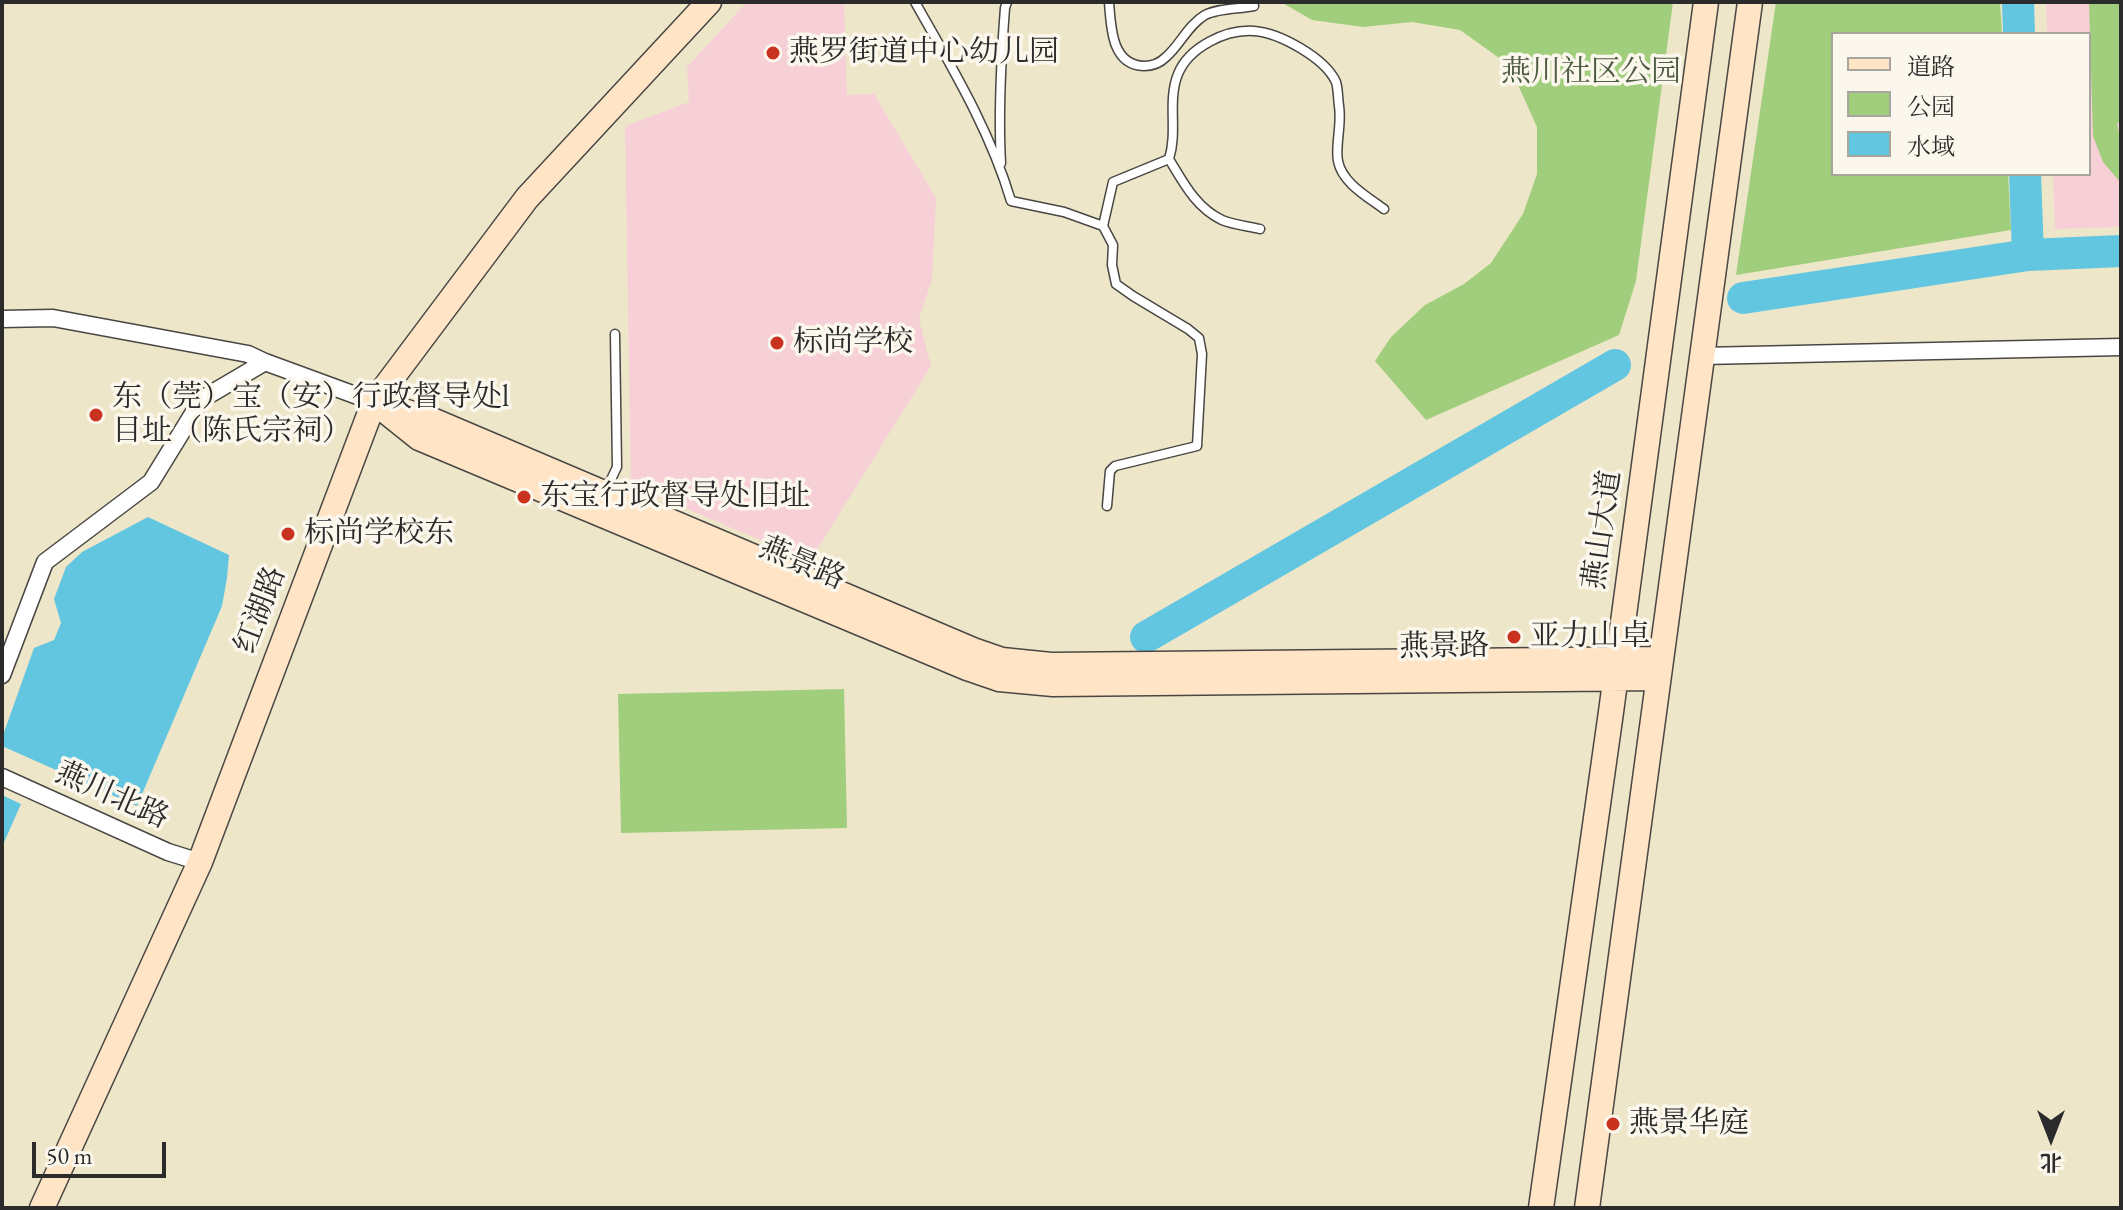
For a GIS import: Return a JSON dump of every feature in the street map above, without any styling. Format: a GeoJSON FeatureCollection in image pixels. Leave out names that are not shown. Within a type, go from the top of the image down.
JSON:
{"type":"FeatureCollection","features":[{"type":"Feature","properties":{"kind":"main road","name":"燕山大道"},"geometry":{"type":"LineString","coordinates":[[1541,1208],[1706,2]]}},
{"type":"Feature","properties":{"kind":"main road"},"geometry":{"type":"LineString","coordinates":[[1587,1208],[1750,2]]}},
{"type":"Feature","properties":{"kind":"main road","name":"红湖路"},"geometry":{"type":"LineString","coordinates":[[49,1206],[200,862],[374,402],[527,198],[701,6]]}},
{"type":"Feature","properties":{"kind":"main road","name":"燕景路"},"geometry":{"type":"LineString","coordinates":[[374,402],[419,438],[983,675],[999,679],[1053,684],[1617,668]]}},
{"type":"Feature","properties":{"kind":"main road","name":"燕景路"},"geometry":{"type":"LineString","coordinates":[[374,402],[432,420],[1002,660],[1051,665],[1660,668]]}},
{"type":"Feature","properties":{"kind":"street"},"geometry":{"type":"LineString","coordinates":[[2,319],[53,318],[248,354],[374,402]]}},
{"type":"Feature","properties":{"kind":"street"},"geometry":{"type":"LineString","coordinates":[[1702,356],[2121,347]]}},
{"type":"Feature","properties":{"kind":"street"},"geometry":{"type":"LineString","coordinates":[[2,675],[45,562],[151,482],[202,399],[265,362]]}},
{"type":"Feature","properties":{"kind":"street","name":"燕川北路"},"geometry":{"type":"LineString","coordinates":[[2,777],[168,852],[200,862]]}},
{"type":"Feature","properties":{"kind":"lane"},"geometry":{"type":"LineString","coordinates":[[915,2],[971,103],[1001,168],[1011,201],[1064,212],[1103,226]]}},
{"type":"Feature","properties":{"kind":"lane"},"geometry":{"type":"LineString","coordinates":[[1001,168],[998,116],[1007,2]]}},
{"type":"Feature","properties":{"kind":"lane"},"geometry":{"type":"LineString","coordinates":[[1109,2],[1112,36],[1120,55],[1135,66],[1153,66],[1166,57],[1207,14],[1254,6]]}},
{"type":"Feature","properties":{"kind":"lane"},"geometry":{"type":"LineString","coordinates":[[1260,229],[1222,220],[1200,205],[1189,193],[1169,159],[1173,146],[1172,91],[1180,70],[1197,51],[1226,34],[1255,31],[1289,42],[1318,60],[1336,82],[1341,119],[1338,161],[1345,176],[1384,209]]}},
{"type":"Feature","properties":{"kind":"lane"},"geometry":{"type":"LineString","coordinates":[[1107,506],[1110,471],[1115,466],[1197,446],[1202,354],[1199,338],[1116,284],[1112,265],[1113,245],[1103,226],[1113,182],[1169,159]]}},
{"type":"Feature","properties":{"kind":"lane"},"geometry":{"type":"LineString","coordinates":[[604,495],[617,467],[615,334]]}},
{"type":"Feature","properties":{"kind":"shaded area","name":"标尚学校"},"geometry":{"type":"Polygon","coordinates":[[[747,2],[844,2],[847,95],[874,94],[936,198],[932,279],[919,319],[931,366],[810,561],[631,485],[625,126],[689,102],[687,67],[747,2]]]}},
{"type":"Feature","properties":{"kind":"shaded area"},"geometry":{"type":"Polygon","coordinates":[[[2046,2],[2121,2],[2121,227],[2055,229],[2053,176],[2091,176],[2091,32],[2047,32],[2046,2]]]}},
{"type":"Feature","properties":{"kind":"green space","name":"燕川社区公园"},"geometry":{"type":"Polygon","coordinates":[[[1281,2],[1673,2],[1636,281],[1619,335],[1426,420],[1375,361],[1391,337],[1425,305],[1464,284],[1491,263],[1523,214],[1537,174],[1537,127],[1509,65],[1460,30],[1412,22],[1363,27],[1312,20],[1281,2]]]}},
{"type":"Feature","properties":{"kind":"green space"},"geometry":{"type":"Polygon","coordinates":[[[1776,2],[2000,2],[2002,32],[1831,32],[1831,176],[2008,176],[2011,230],[1736,275],[1776,2]]]}},
{"type":"Feature","properties":{"kind":"green space"},"geometry":{"type":"Polygon","coordinates":[[[2089,2],[2121,2],[2121,122],[2117,123],[2121,142],[2121,183],[2103,162],[2093,136],[2089,2]]]}},
{"type":"Feature","properties":{"kind":"green space"},"geometry":{"type":"Polygon","coordinates":[[[844,689],[847,828],[621,833],[618,694],[844,689]]]}},
{"type":"Feature","properties":{"kind":"water"},"geometry":{"type":"Polygon","coordinates":[[[148,517],[229,555],[222,606],[137,806],[2,746],[2,738],[34,648],[54,640],[61,623],[54,599],[66,567],[82,552],[148,517]]]}},
{"type":"Feature","properties":{"kind":"water"},"geometry":{"type":"Polygon","coordinates":[[[2,795],[21,804],[2,847],[2,795]]]}},
{"type":"Feature","properties":{"kind":"waterway"},"geometry":{"type":"LineString","coordinates":[[2018,2],[2019,32]]}},
{"type":"Feature","properties":{"kind":"waterway"},"geometry":{"type":"LineString","coordinates":[[2025,176],[2028,255]]}},
{"type":"Feature","properties":{"kind":"waterway"},"geometry":{"type":"LineString","coordinates":[[1743,298],[2028,255],[2121,251]]}},
{"type":"Feature","properties":{"kind":"waterway"},"geometry":{"type":"LineString","coordinates":[[1146,637],[1615,365]]}},
{"type":"Feature","properties":{"kind":"place","name":"燕罗街道中心幼儿园"},"geometry":{"type":"Point","coordinates":[773,53]}},
{"type":"Feature","properties":{"kind":"place","name":"标尚学校"},"geometry":{"type":"Point","coordinates":[777,343]}},
{"type":"Feature","properties":{"kind":"place","name":"东（莞）宝（安）行政督导处l 目址（陈氏宗祠）"},"geometry":{"type":"Point","coordinates":[96,415]}},
{"type":"Feature","properties":{"kind":"place","name":"东宝行政督导处旧址"},"geometry":{"type":"Point","coordinates":[524,497]}},
{"type":"Feature","properties":{"kind":"place","name":"标尚学校东"},"geometry":{"type":"Point","coordinates":[288,534]}},
{"type":"Feature","properties":{"kind":"place","name":"亚力山卓"},"geometry":{"type":"Point","coordinates":[1514,637]}},
{"type":"Feature","properties":{"kind":"place","name":"燕景华庭"},"geometry":{"type":"Point","coordinates":[1613,1124]}}]}
